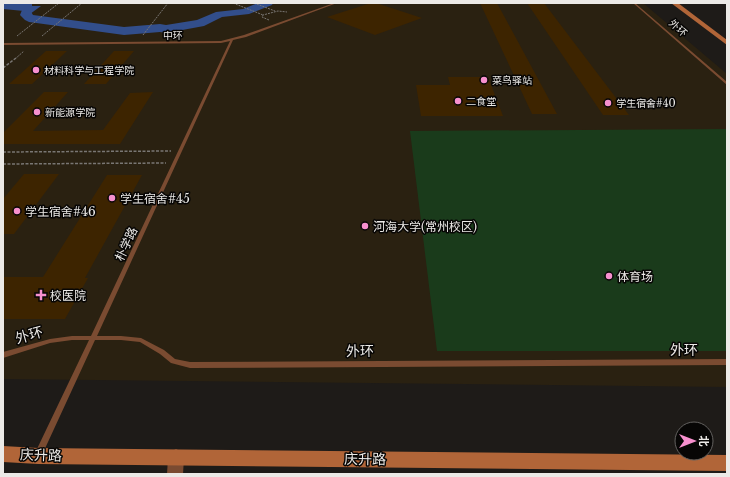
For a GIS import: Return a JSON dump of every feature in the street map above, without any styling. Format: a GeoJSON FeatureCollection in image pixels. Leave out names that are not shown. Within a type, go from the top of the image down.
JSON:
{"type":"FeatureCollection","features":[{"type":"Feature","properties":{"kind":"main road"},"geometry":{"type":"LineString","coordinates":[[674,3],[727,44]]}},
{"type":"Feature","properties":{"kind":"main road"},"geometry":{"type":"LineString","coordinates":[[683,3],[727,35]]}},
{"type":"Feature","properties":{"kind":"main road","name":"庆升路"},"geometry":{"type":"LineString","coordinates":[[3,454],[38,456],[727,463]]}},
{"type":"Feature","properties":{"kind":"street"},"geometry":{"type":"LineString","coordinates":[[175,474],[176,457]]}},
{"type":"Feature","properties":{"kind":"lane","name":"中环"},"geometry":{"type":"LineString","coordinates":[[3,44],[207,43],[232,40],[336,3]]}},
{"type":"Feature","properties":{"kind":"lane","name":"外环"},"geometry":{"type":"LineString","coordinates":[[634,3],[727,84]]}},
{"type":"Feature","properties":{"kind":"lane","name":"朴学路"},"geometry":{"type":"LineString","coordinates":[[38,456],[232,40]]}},
{"type":"Feature","properties":{"kind":"lane","name":"外环"},"geometry":{"type":"LineString","coordinates":[[3,355],[50,341],[94,337],[142,340],[162,352],[173,361],[190,365],[727,362]]}},
{"type":"Feature","properties":{"kind":"path"},"geometry":{"type":"LineString","coordinates":[[29,26],[59,3]]}},
{"type":"Feature","properties":{"kind":"path"},"geometry":{"type":"LineString","coordinates":[[54,26],[82,3]]}},
{"type":"Feature","properties":{"kind":"path"},"geometry":{"type":"LineString","coordinates":[[136,44],[168,3]]}},
{"type":"Feature","properties":{"kind":"path"},"geometry":{"type":"LineString","coordinates":[[233,3],[263,15]]}},
{"type":"Feature","properties":{"kind":"path"},"geometry":{"type":"LineString","coordinates":[[254,3],[275,11]]}},
{"type":"Feature","properties":{"kind":"path"},"geometry":{"type":"LineString","coordinates":[[3,152],[181,151]]}},
{"type":"Feature","properties":{"kind":"path"},"geometry":{"type":"LineString","coordinates":[[3,164],[175,163]]}},
{"type":"Feature","properties":{"kind":"shaded area","name":"河海大学(常州校区)"},"geometry":{"type":"Polygon","coordinates":[[[3,3],[643,3],[727,74],[727,387],[3,379],[3,3]]]}},
{"type":"Feature","properties":{"kind":"green space"},"geometry":{"type":"Polygon","coordinates":[[[727,129],[727,351],[437,351],[410,131],[727,129]]]}},
{"type":"Feature","properties":{"kind":"water"},"geometry":{"type":"Polygon","coordinates":[[[3,3],[32,3],[32,6],[41,6],[30,14],[23,14],[24,11],[3,9],[3,3]]]}},
{"type":"Feature","properties":{"kind":"building"},"geometry":{"type":"Polygon","coordinates":[[[371,3],[376,3],[422,18],[375,35],[327,17],[371,3]]]}},
{"type":"Feature","properties":{"kind":"building"},"geometry":{"type":"Polygon","coordinates":[[[480,3],[497,3],[557,114],[532,114],[480,3]]]}},
{"type":"Feature","properties":{"kind":"building"},"geometry":{"type":"Polygon","coordinates":[[[527,3],[544,3],[629,115],[603,115],[527,3]]]}},
{"type":"Feature","properties":{"kind":"building"},"geometry":{"type":"Polygon","coordinates":[[[46,51],[67,51],[32,84],[9,84],[46,51]]]}},
{"type":"Feature","properties":{"kind":"building"},"geometry":{"type":"Polygon","coordinates":[[[114,51],[134,51],[106,84],[84,84],[114,51]]]}},
{"type":"Feature","properties":{"kind":"building","name":"二食堂"},"geometry":{"type":"Polygon","coordinates":[[[448,77],[488,77],[503,116],[421,116],[416,85],[450,85],[448,77]]]}},
{"type":"Feature","properties":{"kind":"building","name":"新能源学院"},"geometry":{"type":"Polygon","coordinates":[[[44,92],[68,92],[33,131],[103,130],[130,93],[153,92],[120,144],[3,144],[3,133],[44,92]]]}},
{"type":"Feature","properties":{"kind":"building","name":"学生宿舍#46"},"geometry":{"type":"Polygon","coordinates":[[[24,174],[59,174],[14,234],[3,234],[3,199],[24,174]]]}},
{"type":"Feature","properties":{"kind":"building"},"geometry":{"type":"Polygon","coordinates":[[[107,175],[142,175],[85,278],[88,278],[65,319],[3,319],[3,277],[43,277],[107,175]]]}},
{"type":"Feature","properties":{"kind":"waterway"},"geometry":{"type":"LineString","coordinates":[[26,12],[26,15],[29,18],[124,31],[160,28],[166,29],[200,23],[220,14],[245,12],[268,3]]}},
{"type":"Feature","properties":{"kind":"place","name":"材料科学与工程学院"},"geometry":{"type":"Point","coordinates":[36,70]}},
{"type":"Feature","properties":{"kind":"place","name":"菜鸟驿站"},"geometry":{"type":"Point","coordinates":[484,80]}},
{"type":"Feature","properties":{"kind":"place","name":"二食堂"},"geometry":{"type":"Point","coordinates":[458,101]}},
{"type":"Feature","properties":{"kind":"place","name":"学生宿舍#40"},"geometry":{"type":"Point","coordinates":[608,103]}},
{"type":"Feature","properties":{"kind":"place","name":"新能源学院"},"geometry":{"type":"Point","coordinates":[37,112]}},
{"type":"Feature","properties":{"kind":"place","name":"学生宿舍#45"},"geometry":{"type":"Point","coordinates":[112,198]}},
{"type":"Feature","properties":{"kind":"place","name":"学生宿舍#46"},"geometry":{"type":"Point","coordinates":[17,211]}},
{"type":"Feature","properties":{"kind":"place","name":"河海大学(常州校区)"},"geometry":{"type":"Point","coordinates":[365,226]}},
{"type":"Feature","properties":{"kind":"place","name":"体育场"},"geometry":{"type":"Point","coordinates":[609,276]}},
{"type":"Feature","properties":{"kind":"place","name":"校医院"},"geometry":{"type":"Point","coordinates":[41,295]}}]}
